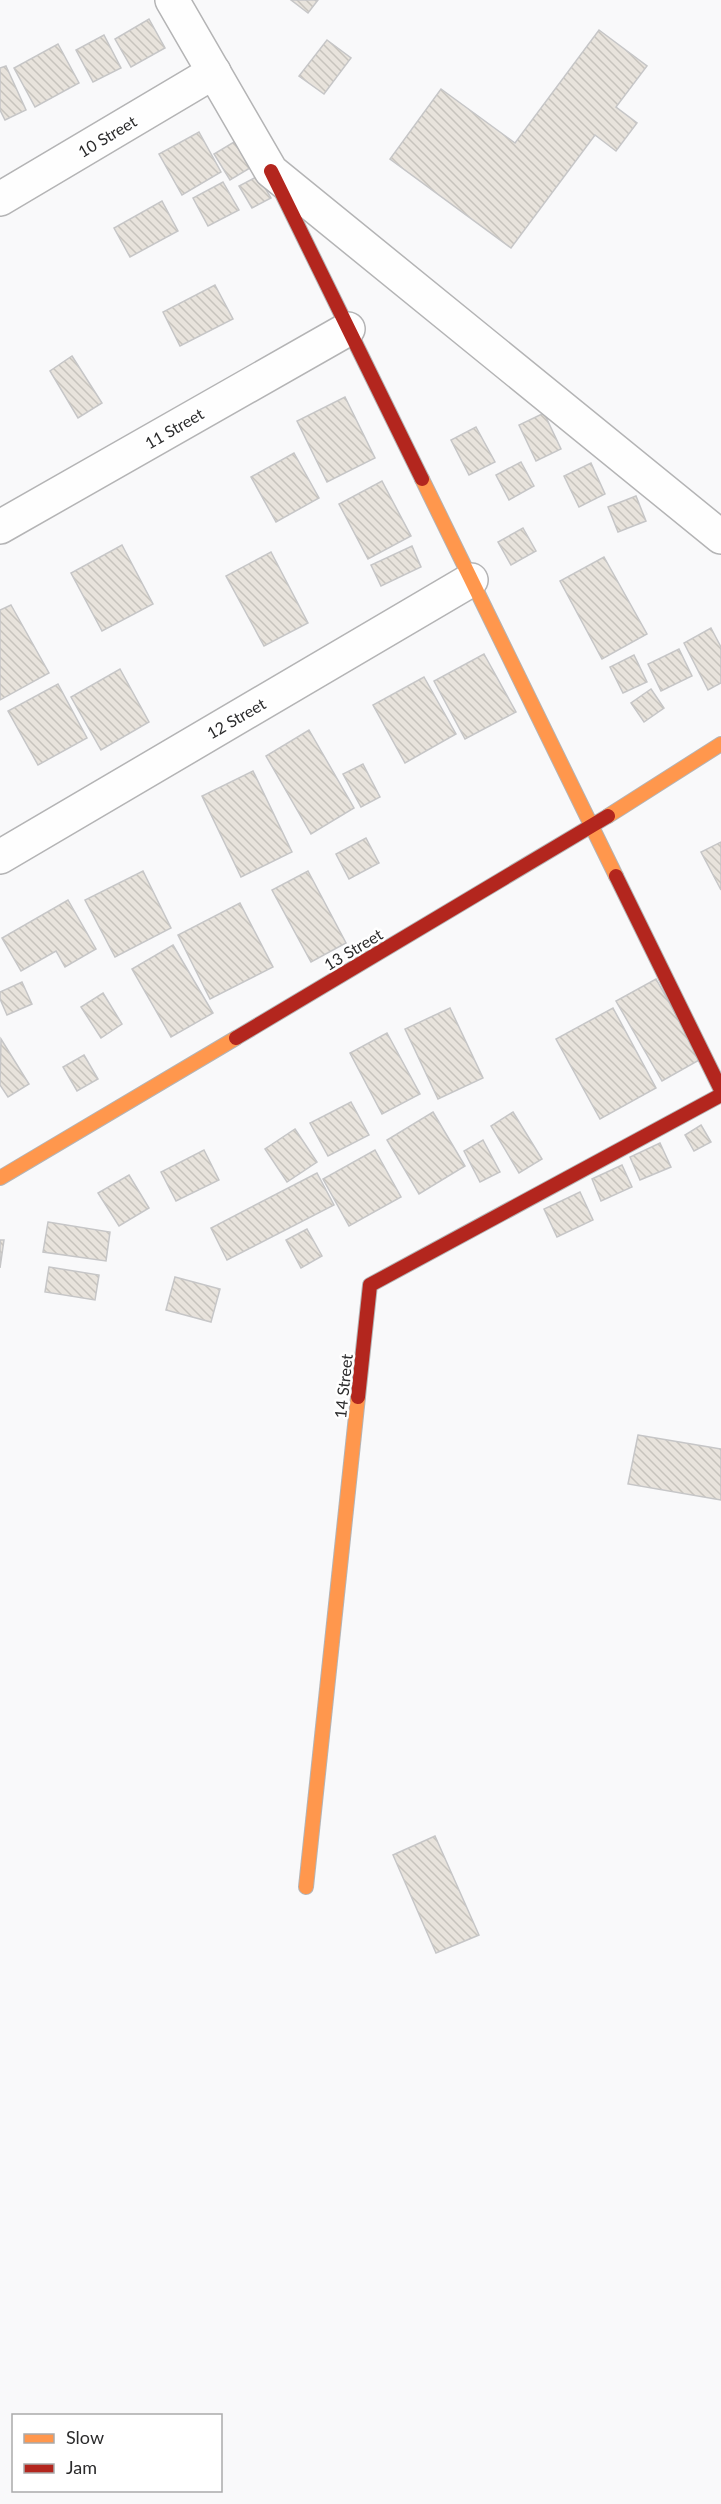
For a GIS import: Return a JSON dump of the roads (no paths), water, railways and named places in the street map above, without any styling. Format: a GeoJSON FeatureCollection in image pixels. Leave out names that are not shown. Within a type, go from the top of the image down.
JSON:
{"type":"FeatureCollection","features":[{"type":"Feature","properties":{"kind":"street"},"geometry":{"type":"LineString","coordinates":[[172,0],[271,171],[721,1090]]}},
{"type":"Feature","properties":{"kind":"street","name":"10 Street"},"geometry":{"type":"LineString","coordinates":[[0,199],[214,72]]}},
{"type":"Feature","properties":{"kind":"street"},"geometry":{"type":"LineString","coordinates":[[271,171],[721,537]]}},
{"type":"Feature","properties":{"kind":"street","name":"11 Street"},"geometry":{"type":"LineString","coordinates":[[0,527],[348,329]]}},
{"type":"Feature","properties":{"kind":"street","name":"12 Street"},"geometry":{"type":"LineString","coordinates":[[0,857],[471,580]]}},
{"type":"Feature","properties":{"kind":"street","name":"13 Street"},"geometry":{"type":"LineString","coordinates":[[0,1178],[592,826],[721,744]]}},
{"type":"Feature","properties":{"kind":"street","name":"14 Street"},"geometry":{"type":"LineString","coordinates":[[306,1887],[370,1285],[721,1095]]}}]}
